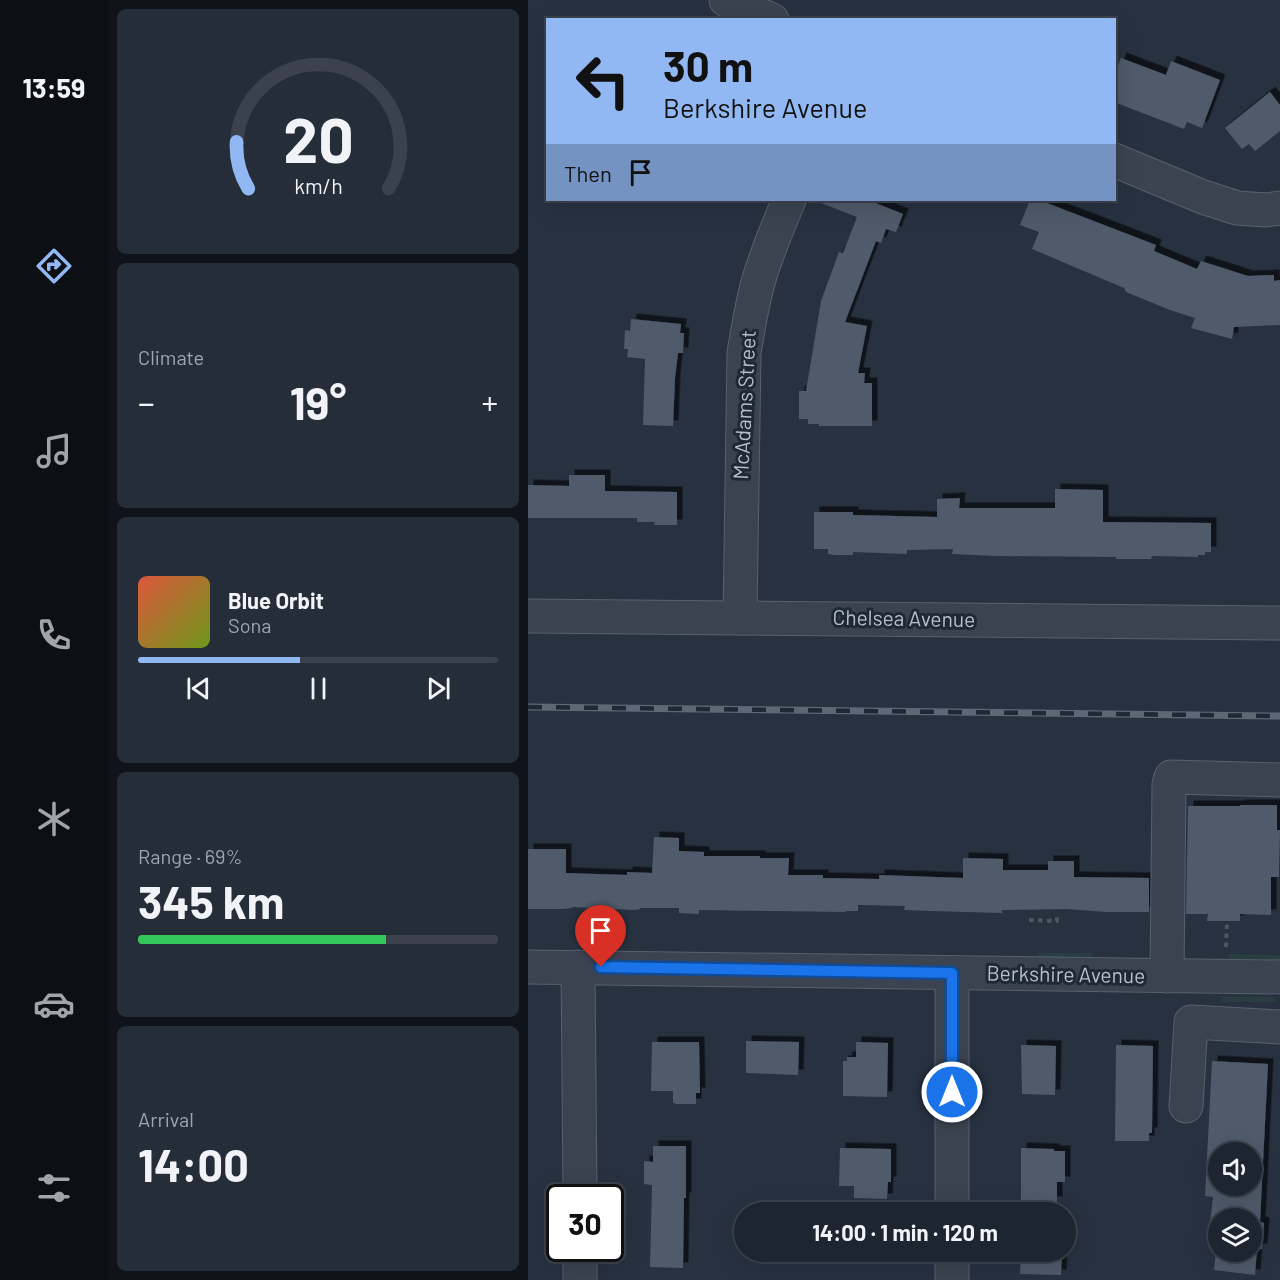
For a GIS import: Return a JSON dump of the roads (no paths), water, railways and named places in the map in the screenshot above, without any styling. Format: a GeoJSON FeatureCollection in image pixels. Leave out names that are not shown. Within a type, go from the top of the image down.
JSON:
{"type":"FeatureCollection","features":[{"type":"Feature","properties":{"kind":"street"},"geometry":{"type":"LineString","coordinates":[[726,0],[767,18]]}},
{"type":"Feature","properties":{"kind":"street"},"geometry":{"type":"LineString","coordinates":[[1116,161],[1203,197],[1237,208],[1266,210],[1280,208]]}},
{"type":"Feature","properties":{"kind":"street","name":"McAdams Street"},"geometry":{"type":"LineString","coordinates":[[740,617],[744,353],[758,281],[789,201]]}},
{"type":"Feature","properties":{"kind":"street","name":"Chelsea Avenue"},"geometry":{"type":"LineString","coordinates":[[528,616],[1280,623]]}},
{"type":"Feature","properties":{"kind":"street"},"geometry":{"type":"LineString","coordinates":[[1186,1106],[1191,1022],[1181,976],[1169,784],[1171,777],[1280,780]]}},
{"type":"Feature","properties":{"kind":"street","name":"Berkshire Avenue"},"geometry":{"type":"LineString","coordinates":[[528,967],[1280,977]]}},
{"type":"Feature","properties":{"kind":"street"},"geometry":{"type":"LineString","coordinates":[[578,967],[580,1184]]}},
{"type":"Feature","properties":{"kind":"street"},"geometry":{"type":"LineString","coordinates":[[952,973],[952,1202]]}},
{"type":"Feature","properties":{"kind":"street"},"geometry":{"type":"LineString","coordinates":[[1191,1022],[1280,1027]]}},
{"type":"Feature","properties":{"kind":"street"},"geometry":{"type":"LineString","coordinates":[[580,1262],[580,1280]]}},
{"type":"Feature","properties":{"kind":"street"},"geometry":{"type":"LineString","coordinates":[[952,1262],[952,1280]]}},
{"type":"Feature","properties":{"kind":"railway"},"geometry":{"type":"LineString","coordinates":[[528,707],[1280,716]]}}]}
